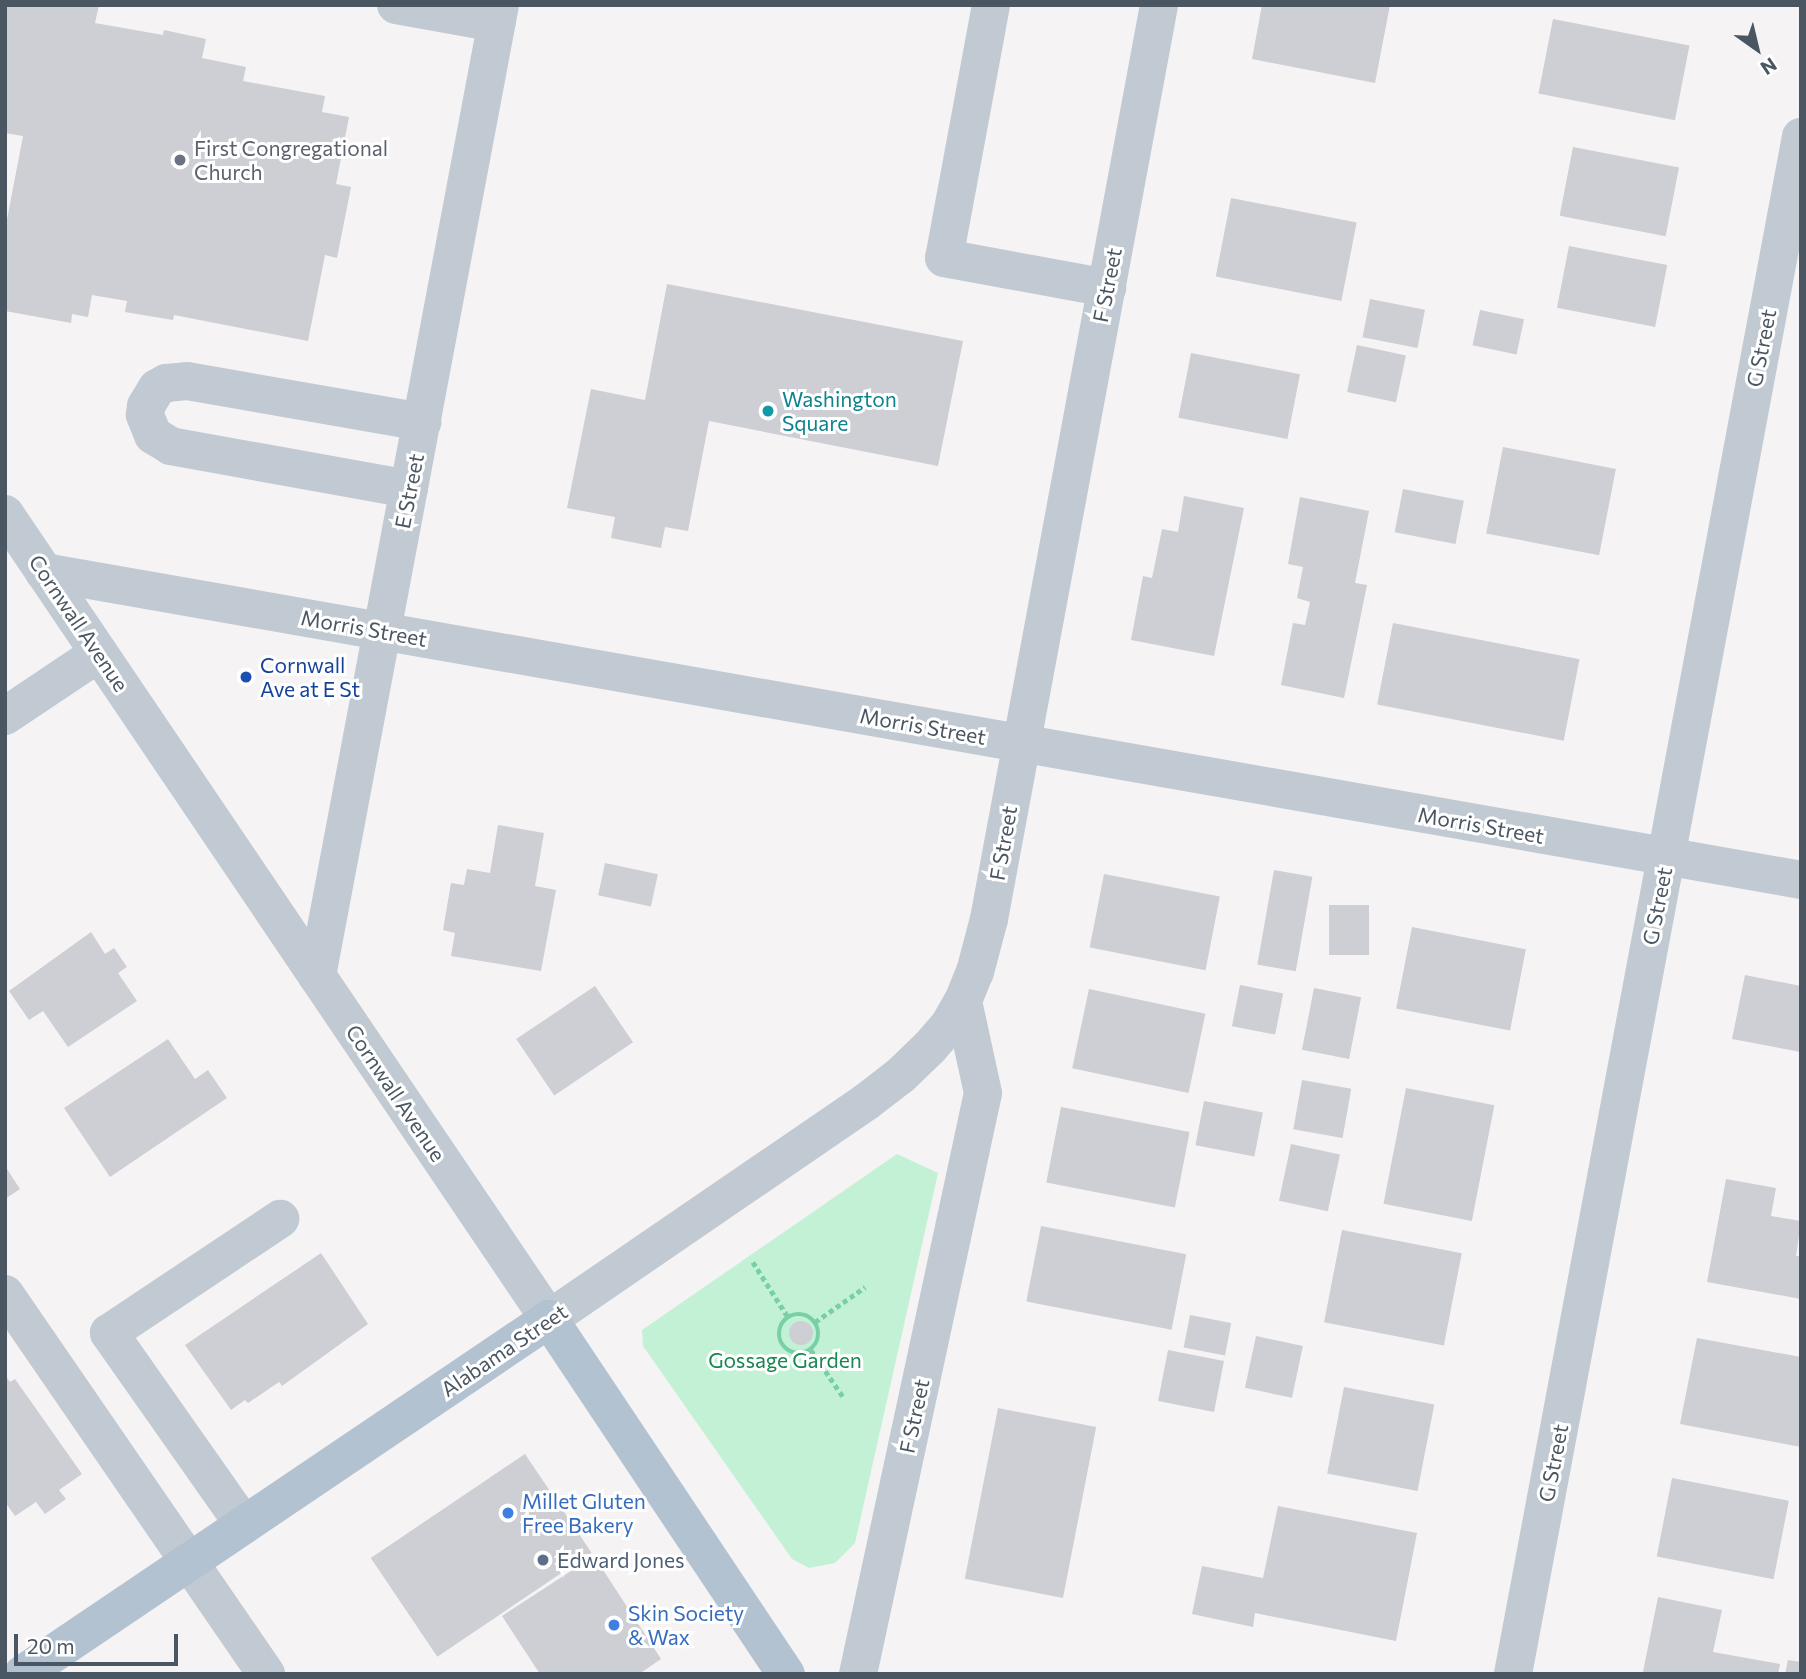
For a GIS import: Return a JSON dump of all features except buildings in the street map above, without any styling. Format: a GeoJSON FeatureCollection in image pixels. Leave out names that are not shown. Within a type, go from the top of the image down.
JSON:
{"type":"FeatureCollection","features":[{"type":"Feature","properties":{"kind":"main road","name":"Alabama Street"},"geometry":{"type":"LineString","coordinates":[[23,1674],[549,1319]]}},
{"type":"Feature","properties":{"kind":"main road","name":"Cornwall Avenue"},"geometry":{"type":"LineString","coordinates":[[549,1319],[786,1674]]}},
{"type":"Feature","properties":{"kind":"street"},"geometry":{"type":"LineString","coordinates":[[396,5],[498,14]]}},
{"type":"Feature","properties":{"kind":"street"},"geometry":{"type":"LineString","coordinates":[[992,5],[944,258],[1107,288]]}},
{"type":"Feature","properties":{"kind":"street","name":"F Street"},"geometry":{"type":"LineString","coordinates":[[858,1674],[984,1094],[963,1001],[975,972],[989,919],[1159,5]]}},
{"type":"Feature","properties":{"kind":"street","name":"E Street"},"geometry":{"type":"LineString","coordinates":[[317,976],[498,14]]}},
{"type":"Feature","properties":{"kind":"street","name":"G Street"},"geometry":{"type":"LineString","coordinates":[[1513,1674],[1801,137]]}},
{"type":"Feature","properties":{"kind":"street"},"geometry":{"type":"LineString","coordinates":[[409,489],[171,446],[153,435],[145,415],[146,406],[157,388],[176,380],[422,422]]}},
{"type":"Feature","properties":{"kind":"street","name":"Cornwall Avenue"},"geometry":{"type":"LineString","coordinates":[[5,514],[549,1319]]}},
{"type":"Feature","properties":{"kind":"street","name":"Morris Street"},"geometry":{"type":"LineString","coordinates":[[44,572],[1801,880]]}},
{"type":"Feature","properties":{"kind":"street"},"geometry":{"type":"LineString","coordinates":[[5,716],[99,653]]}},
{"type":"Feature","properties":{"kind":"street","name":"Alabama Street"},"geometry":{"type":"LineString","coordinates":[[549,1319],[866,1102],[901,1075],[929,1047],[949,1025],[963,1001]]}},
{"type":"Feature","properties":{"kind":"street"},"geometry":{"type":"LineString","coordinates":[[244,1525],[109,1333],[280,1219]]}},
{"type":"Feature","properties":{"kind":"street"},"geometry":{"type":"LineString","coordinates":[[5,1294],[266,1674]]}},
{"type":"Feature","properties":{"kind":"path"},"geometry":{"type":"LineString","coordinates":[[753,1262],[788,1317]]}},
{"type":"Feature","properties":{"kind":"path"},"geometry":{"type":"LineString","coordinates":[[815,1322],[865,1287]]}},
{"type":"Feature","properties":{"kind":"path"},"geometry":{"type":"LineString","coordinates":[[803,1314],[815,1322],[820,1337],[811,1350],[794,1354],[781,1343],[779,1331],[788,1317],[803,1314]]}},
{"type":"Feature","properties":{"kind":"path"},"geometry":{"type":"LineString","coordinates":[[811,1350],[844,1398]]}},
{"type":"Feature","properties":{"kind":"green space","name":"Gossage Garden"},"geometry":{"type":"Polygon","coordinates":[[[897,1154],[938,1173],[855,1543],[835,1563],[809,1568],[792,1559],[643,1346],[642,1330],[897,1154]]]}},
{"type":"Feature","properties":{"kind":"place","name":"First Congregational Church"},"geometry":{"type":"Point","coordinates":[180,160]}},
{"type":"Feature","properties":{"kind":"place","name":"Washington Square"},"geometry":{"type":"Point","coordinates":[768,411]}},
{"type":"Feature","properties":{"kind":"place","name":"Cornwall Ave at E St"},"geometry":{"type":"Point","coordinates":[246,677]}},
{"type":"Feature","properties":{"kind":"place","name":"Millet Gluten Free Bakery"},"geometry":{"type":"Point","coordinates":[508,1513]}},
{"type":"Feature","properties":{"kind":"place","name":"Edward Jones"},"geometry":{"type":"Point","coordinates":[543,1560]}},
{"type":"Feature","properties":{"kind":"place","name":"Skin Society & Wax"},"geometry":{"type":"Point","coordinates":[614,1625]}}]}
